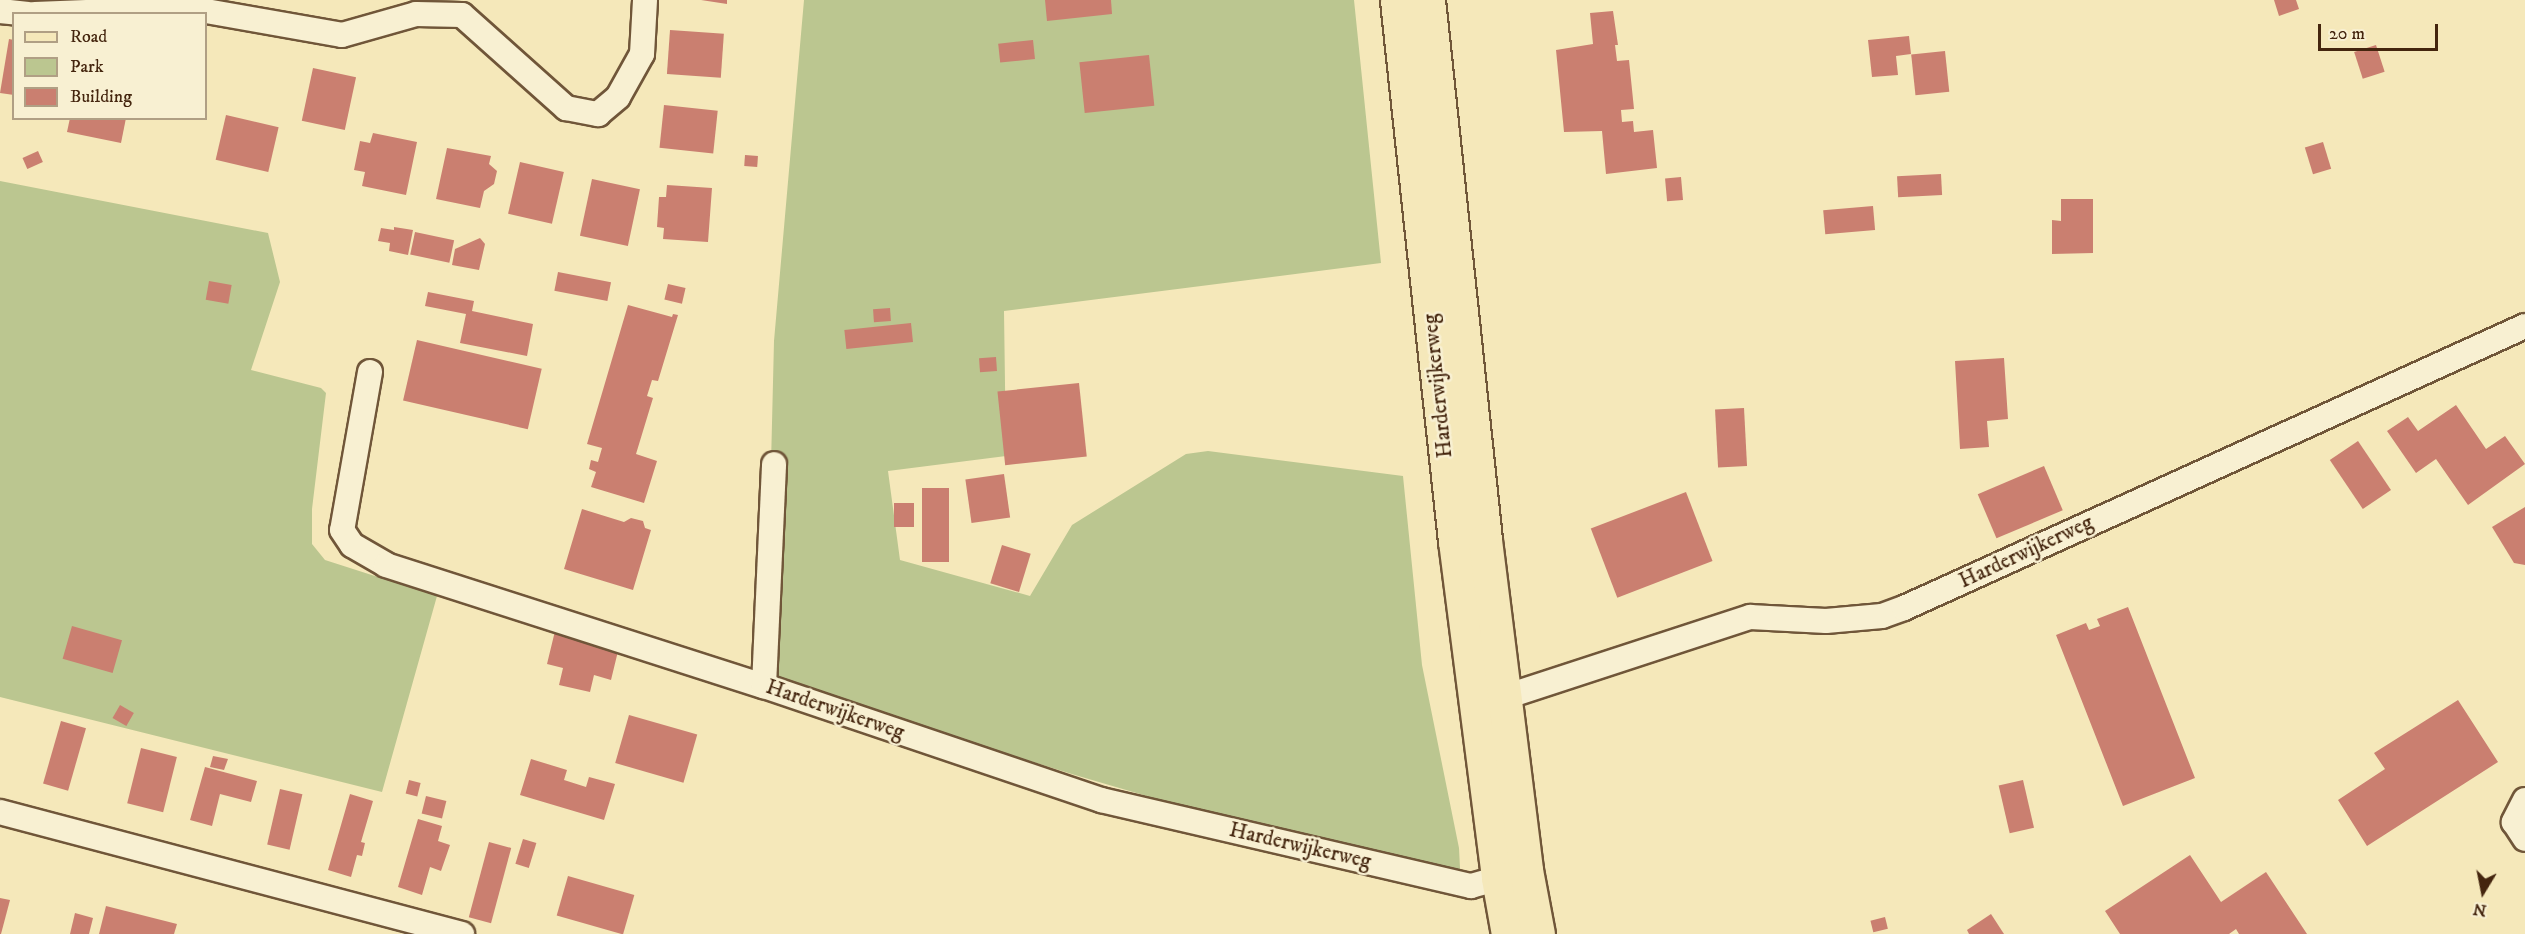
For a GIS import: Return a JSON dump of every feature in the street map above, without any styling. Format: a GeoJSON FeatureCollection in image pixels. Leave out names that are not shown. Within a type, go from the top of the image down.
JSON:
{"type":"FeatureCollection","features":[{"type":"Feature","properties":{"kind":"main road","name":"Harderwijkerweg"},"geometry":{"type":"LineString","coordinates":[[1397,0],[1454,529],[1512,874],[1538,934]]}},
{"type":"Feature","properties":{"kind":"main road","name":"Harderwijkerweg"},"geometry":{"type":"LineString","coordinates":[[1428,0],[1485,540],[1505,697],[1512,874],[1508,934]]}},
{"type":"Feature","properties":{"kind":"lane"},"geometry":{"type":"LineString","coordinates":[[86,12],[189,8],[342,35],[416,14],[462,15],[566,108],[598,114],[618,97],[642,54],[645,0]]}},
{"type":"Feature","properties":{"kind":"lane","name":"Harderwijkerweg"},"geometry":{"type":"LineString","coordinates":[[1505,697],[1750,617],[1835,621],[1882,616],[1904,608],[2525,326]]}},
{"type":"Feature","properties":{"kind":"lane","name":"Harderwijkerweg"},"geometry":{"type":"LineString","coordinates":[[370,372],[342,530],[352,545],[386,565],[764,686],[1101,800],[1471,886],[1512,874]]}},
{"type":"Feature","properties":{"kind":"lane"},"geometry":{"type":"LineString","coordinates":[[764,686],[774,464]]}},
{"type":"Feature","properties":{"kind":"lane"},"geometry":{"type":"LineString","coordinates":[[2525,800],[2514,822],[2525,839]]}},
{"type":"Feature","properties":{"kind":"lane"},"geometry":{"type":"LineString","coordinates":[[0,812],[462,934]]}},
{"type":"Feature","properties":{"kind":"green space"},"geometry":{"type":"Polygon","coordinates":[[[804,0],[1354,0],[1381,263],[1004,311],[1006,456],[888,471],[900,560],[1030,596],[1072,525],[1186,454],[1208,451],[1403,476],[1422,665],[1459,848],[1461,888],[1075,775],[794,688],[766,670],[774,341],[804,0]]]}},
{"type":"Feature","properties":{"kind":"green space"},"geometry":{"type":"Polygon","coordinates":[[[0,181],[268,233],[280,282],[251,370],[321,388],[326,393],[312,509],[312,544],[325,560],[437,596],[382,792],[0,697],[0,181]]]}},
{"type":"Feature","properties":{"kind":"building"},"geometry":{"type":"Polygon","coordinates":[[[701,0],[727,0],[727,4],[701,0]]]}},
{"type":"Feature","properties":{"kind":"building"},"geometry":{"type":"Polygon","coordinates":[[[1045,0],[1111,0],[1112,14],[1047,21],[1045,0]]]}},
{"type":"Feature","properties":{"kind":"building"},"geometry":{"type":"Polygon","coordinates":[[[2274,0],[2296,0],[2299,9],[2279,16],[2274,0]]]}},
{"type":"Feature","properties":{"kind":"building"},"geometry":{"type":"Polygon","coordinates":[[[1613,11],[1618,45],[1615,45],[1617,61],[1629,60],[1634,109],[1621,110],[1622,122],[1633,121],[1634,132],[1653,130],[1657,168],[1606,174],[1602,131],[1564,132],[1556,50],[1593,44],[1590,13],[1613,11]]]}},
{"type":"Feature","properties":{"kind":"building"},"geometry":{"type":"Polygon","coordinates":[[[670,30],[724,34],[721,78],[667,74],[670,30]]]}},
{"type":"Feature","properties":{"kind":"building"},"geometry":{"type":"Polygon","coordinates":[[[1909,36],[1911,54],[1896,56],[1898,75],[1872,77],[1868,40],[1909,36]]]}},
{"type":"Feature","properties":{"kind":"building"},"geometry":{"type":"Polygon","coordinates":[[[9,39],[12,40],[12,95],[0,93],[9,39]]]}},
{"type":"Feature","properties":{"kind":"building"},"geometry":{"type":"Polygon","coordinates":[[[1033,40],[1035,59],[1000,63],[998,44],[1033,40]]]}},
{"type":"Feature","properties":{"kind":"building"},"geometry":{"type":"Polygon","coordinates":[[[2376,45],[2385,72],[2363,79],[2354,52],[2376,45]]]}},
{"type":"Feature","properties":{"kind":"building"},"geometry":{"type":"Polygon","coordinates":[[[1945,51],[1949,92],[1915,95],[1911,55],[1945,51]]]}},
{"type":"Feature","properties":{"kind":"building"},"geometry":{"type":"Polygon","coordinates":[[[1149,55],[1154,106],[1085,113],[1079,62],[1149,55]]]}},
{"type":"Feature","properties":{"kind":"building"},"geometry":{"type":"Polygon","coordinates":[[[313,68],[356,77],[345,130],[302,121],[313,68]]]}},
{"type":"Feature","properties":{"kind":"building"},"geometry":{"type":"Polygon","coordinates":[[[664,105],[718,111],[713,153],[660,148],[664,105]]]}},
{"type":"Feature","properties":{"kind":"building"},"geometry":{"type":"Polygon","coordinates":[[[226,115],[279,127],[268,172],[216,160],[226,115]]]}},
{"type":"Feature","properties":{"kind":"building"},"geometry":{"type":"Polygon","coordinates":[[[70,120],[126,120],[121,143],[67,132],[70,120]]]}},
{"type":"Feature","properties":{"kind":"building"},"geometry":{"type":"Polygon","coordinates":[[[373,133],[417,142],[406,195],[362,186],[365,172],[354,170],[360,141],[370,143],[373,133]]]}},
{"type":"Feature","properties":{"kind":"building"},"geometry":{"type":"Polygon","coordinates":[[[2323,142],[2331,169],[2313,174],[2305,148],[2323,142]]]}},
{"type":"Feature","properties":{"kind":"building"},"geometry":{"type":"Polygon","coordinates":[[[447,148],[491,156],[489,164],[497,171],[494,184],[484,191],[480,208],[436,199],[447,148]]]}},
{"type":"Feature","properties":{"kind":"building"},"geometry":{"type":"Polygon","coordinates":[[[38,151],[43,162],[27,169],[22,158],[38,151]]]}},
{"type":"Feature","properties":{"kind":"building"},"geometry":{"type":"Polygon","coordinates":[[[745,155],[758,156],[757,167],[744,166],[745,155]]]}},
{"type":"Feature","properties":{"kind":"building"},"geometry":{"type":"Polygon","coordinates":[[[520,162],[564,172],[552,224],[508,214],[520,162]]]}},
{"type":"Feature","properties":{"kind":"building"},"geometry":{"type":"Polygon","coordinates":[[[1941,174],[1942,195],[1898,197],[1897,176],[1941,174]]]}},
{"type":"Feature","properties":{"kind":"building"},"geometry":{"type":"Polygon","coordinates":[[[1681,177],[1683,200],[1667,201],[1665,178],[1681,177]]]}},
{"type":"Feature","properties":{"kind":"building"},"geometry":{"type":"Polygon","coordinates":[[[592,179],[640,189],[628,246],[580,236],[592,179]]]}},
{"type":"Feature","properties":{"kind":"building"},"geometry":{"type":"Polygon","coordinates":[[[667,185],[712,188],[708,242],[663,239],[664,228],[657,227],[659,197],[666,197],[667,185]]]}},
{"type":"Feature","properties":{"kind":"building"},"geometry":{"type":"Polygon","coordinates":[[[2061,199],[2093,199],[2093,253],[2052,254],[2052,220],[2061,221],[2061,199]]]}},
{"type":"Feature","properties":{"kind":"building"},"geometry":{"type":"Polygon","coordinates":[[[1873,206],[1875,230],[1825,234],[1823,210],[1873,206]]]}},
{"type":"Feature","properties":{"kind":"building"},"geometry":{"type":"Polygon","coordinates":[[[394,227],[413,230],[408,255],[389,251],[390,243],[378,241],[381,228],[394,230],[394,227]]]}},
{"type":"Feature","properties":{"kind":"building"},"geometry":{"type":"Polygon","coordinates":[[[415,232],[454,240],[449,263],[410,254],[415,232]]]}},
{"type":"Feature","properties":{"kind":"building"},"geometry":{"type":"Polygon","coordinates":[[[480,238],[485,244],[479,270],[452,265],[455,249],[480,238]]]}},
{"type":"Feature","properties":{"kind":"building"},"geometry":{"type":"Polygon","coordinates":[[[558,272],[611,282],[607,301],[554,291],[558,272]]]}},
{"type":"Feature","properties":{"kind":"building"},"geometry":{"type":"Polygon","coordinates":[[[209,281],[232,285],[228,304],[206,300],[209,281]]]}},
{"type":"Feature","properties":{"kind":"building"},"geometry":{"type":"Polygon","coordinates":[[[668,284],[686,288],[682,304],[664,300],[668,284]]]}},
{"type":"Feature","properties":{"kind":"building"},"geometry":{"type":"Polygon","coordinates":[[[428,292],[474,301],[472,311],[533,324],[527,356],[460,343],[466,314],[425,306],[428,292]]]}},
{"type":"Feature","properties":{"kind":"building"},"geometry":{"type":"Polygon","coordinates":[[[628,305],[672,317],[673,314],[678,315],[658,381],[652,380],[647,396],[653,398],[636,454],[657,461],[644,503],[591,487],[596,472],[589,469],[591,460],[598,462],[602,448],[587,444],[628,305]]]}},
{"type":"Feature","properties":{"kind":"building"},"geometry":{"type":"Polygon","coordinates":[[[890,308],[891,321],[874,322],[873,309],[890,308]]]}},
{"type":"Feature","properties":{"kind":"building"},"geometry":{"type":"Polygon","coordinates":[[[911,323],[913,342],[846,349],[844,330],[911,323]]]}},
{"type":"Feature","properties":{"kind":"building"},"geometry":{"type":"Polygon","coordinates":[[[417,340],[542,369],[528,429],[403,400],[417,340]]]}},
{"type":"Feature","properties":{"kind":"building"},"geometry":{"type":"Polygon","coordinates":[[[996,357],[997,371],[980,372],[979,358],[996,357]]]}},
{"type":"Feature","properties":{"kind":"building"},"geometry":{"type":"Polygon","coordinates":[[[2004,358],[2008,419],[1987,421],[1989,447],[1960,449],[1955,361],[2004,358]]]}},
{"type":"Feature","properties":{"kind":"building"},"geometry":{"type":"Polygon","coordinates":[[[1079,383],[1087,457],[1005,465],[997,392],[1079,383]]]}},
{"type":"Feature","properties":{"kind":"building"},"geometry":{"type":"Polygon","coordinates":[[[2456,405],[2486,449],[2505,436],[2525,464],[2468,505],[2436,459],[2416,473],[2387,431],[2408,417],[2418,431],[2456,405]]]}},
{"type":"Feature","properties":{"kind":"building"},"geometry":{"type":"Polygon","coordinates":[[[1744,408],[1747,466],[1718,467],[1715,410],[1744,408]]]}},
{"type":"Feature","properties":{"kind":"building"},"geometry":{"type":"Polygon","coordinates":[[[2358,441],[2391,490],[2363,509],[2330,460],[2358,441]]]}},
{"type":"Feature","properties":{"kind":"building"},"geometry":{"type":"Polygon","coordinates":[[[2044,466],[2063,510],[1996,538],[1978,494],[2044,466]]]}},
{"type":"Feature","properties":{"kind":"building"},"geometry":{"type":"Polygon","coordinates":[[[1004,474],[1010,518],[972,523],[965,479],[1004,474]]]}},
{"type":"Feature","properties":{"kind":"building"},"geometry":{"type":"Polygon","coordinates":[[[922,488],[949,488],[949,562],[922,562],[922,488]]]}},
{"type":"Feature","properties":{"kind":"building"},"geometry":{"type":"Polygon","coordinates":[[[1686,492],[1713,561],[1617,598],[1591,529],[1686,492]]]}},
{"type":"Feature","properties":{"kind":"building"},"geometry":{"type":"Polygon","coordinates":[[[894,503],[914,503],[914,527],[894,527],[894,503]]]}},
{"type":"Feature","properties":{"kind":"building"},"geometry":{"type":"Polygon","coordinates":[[[2525,507],[2525,565],[2514,563],[2492,527],[2525,507]]]}},
{"type":"Feature","properties":{"kind":"building"},"geometry":{"type":"Polygon","coordinates":[[[582,509],[624,522],[631,518],[643,521],[645,528],[651,530],[633,590],[564,569],[582,509]]]}},
{"type":"Feature","properties":{"kind":"building"},"geometry":{"type":"Polygon","coordinates":[[[1002,545],[1031,554],[1019,592],[990,583],[1002,545]]]}},
{"type":"Feature","properties":{"kind":"building"},"geometry":{"type":"Polygon","coordinates":[[[2128,607],[2195,778],[2123,806],[2056,635],[2086,623],[2089,630],[2100,626],[2097,619],[2128,607]]]}},
{"type":"Feature","properties":{"kind":"building"},"geometry":{"type":"Polygon","coordinates":[[[72,626],[122,640],[113,673],[63,659],[72,626]]]}},
{"type":"Feature","properties":{"kind":"building"},"geometry":{"type":"Polygon","coordinates":[[[555,631],[619,647],[611,680],[594,675],[590,692],[559,685],[563,668],[547,664],[555,631]]]}},
{"type":"Feature","properties":{"kind":"building"},"geometry":{"type":"Polygon","coordinates":[[[2458,700],[2498,762],[2367,846],[2338,800],[2385,769],[2374,753],[2458,700]]]}},
{"type":"Feature","properties":{"kind":"building"},"geometry":{"type":"Polygon","coordinates":[[[120,705],[134,713],[126,726],[112,718],[120,705]]]}},
{"type":"Feature","properties":{"kind":"building"},"geometry":{"type":"Polygon","coordinates":[[[629,715],[697,735],[683,783],[615,763],[629,715]]]}},
{"type":"Feature","properties":{"kind":"building"},"geometry":{"type":"Polygon","coordinates":[[[61,721],[86,728],[68,791],[43,783],[61,721]]]}},
{"type":"Feature","properties":{"kind":"building"},"geometry":{"type":"Polygon","coordinates":[[[141,748],[177,757],[163,812],[127,803],[141,748]]]}},
{"type":"Feature","properties":{"kind":"building"},"geometry":{"type":"Polygon","coordinates":[[[213,756],[228,759],[224,770],[210,767],[213,756]]]}},
{"type":"Feature","properties":{"kind":"building"},"geometry":{"type":"Polygon","coordinates":[[[531,759],[567,770],[564,780],[586,787],[589,777],[615,784],[604,820],[520,795],[531,759]]]}},
{"type":"Feature","properties":{"kind":"building"},"geometry":{"type":"Polygon","coordinates":[[[205,767],[257,781],[251,802],[220,794],[212,826],[190,820],[205,767]]]}},
{"type":"Feature","properties":{"kind":"building"},"geometry":{"type":"Polygon","coordinates":[[[409,780],[421,783],[417,796],[406,794],[409,780]]]}},
{"type":"Feature","properties":{"kind":"building"},"geometry":{"type":"Polygon","coordinates":[[[2023,780],[2034,828],[2010,833],[1999,786],[2023,780]]]}},
{"type":"Feature","properties":{"kind":"building"},"geometry":{"type":"Polygon","coordinates":[[[280,789],[302,794],[290,850],[267,845],[280,789]]]}},
{"type":"Feature","properties":{"kind":"building"},"geometry":{"type":"Polygon","coordinates":[[[350,794],[373,801],[361,842],[365,843],[362,856],[357,855],[351,877],[328,870],[350,794]]]}},
{"type":"Feature","properties":{"kind":"building"},"geometry":{"type":"Polygon","coordinates":[[[426,796],[446,801],[442,819],[422,813],[426,796]]]}},
{"type":"Feature","properties":{"kind":"building"},"geometry":{"type":"Polygon","coordinates":[[[418,819],[442,826],[438,841],[450,845],[441,871],[430,867],[422,895],[398,887],[418,819]]]}},
{"type":"Feature","properties":{"kind":"building"},"geometry":{"type":"Polygon","coordinates":[[[523,839],[536,843],[529,868],[515,864],[523,839]]]}},
{"type":"Feature","properties":{"kind":"building"},"geometry":{"type":"Polygon","coordinates":[[[489,842],[511,848],[491,923],[469,917],[489,842]]]}},
{"type":"Feature","properties":{"kind":"building"},"geometry":{"type":"Polygon","coordinates":[[[2190,855],[2221,902],[2266,872],[2307,934],[2239,934],[2236,929],[2229,934],[2120,934],[2105,911],[2190,855]]]}},
{"type":"Feature","properties":{"kind":"building"},"geometry":{"type":"Polygon","coordinates":[[[568,876],[634,895],[623,934],[557,915],[568,876]]]}},
{"type":"Feature","properties":{"kind":"building"},"geometry":{"type":"Polygon","coordinates":[[[0,898],[10,900],[1,934],[0,934],[0,898]]]}},
{"type":"Feature","properties":{"kind":"building"},"geometry":{"type":"Polygon","coordinates":[[[106,906],[177,924],[174,934],[99,934],[106,906]]]}},
{"type":"Feature","properties":{"kind":"building"},"geometry":{"type":"Polygon","coordinates":[[[75,913],[93,918],[89,934],[70,934],[75,913]]]}},
{"type":"Feature","properties":{"kind":"building"},"geometry":{"type":"Polygon","coordinates":[[[1991,914],[2004,934],[1969,934],[1967,930],[1991,914]]]}},
{"type":"Feature","properties":{"kind":"building"},"geometry":{"type":"Polygon","coordinates":[[[1885,917],[1888,929],[1873,932],[1870,921],[1885,917]]]}}]}
